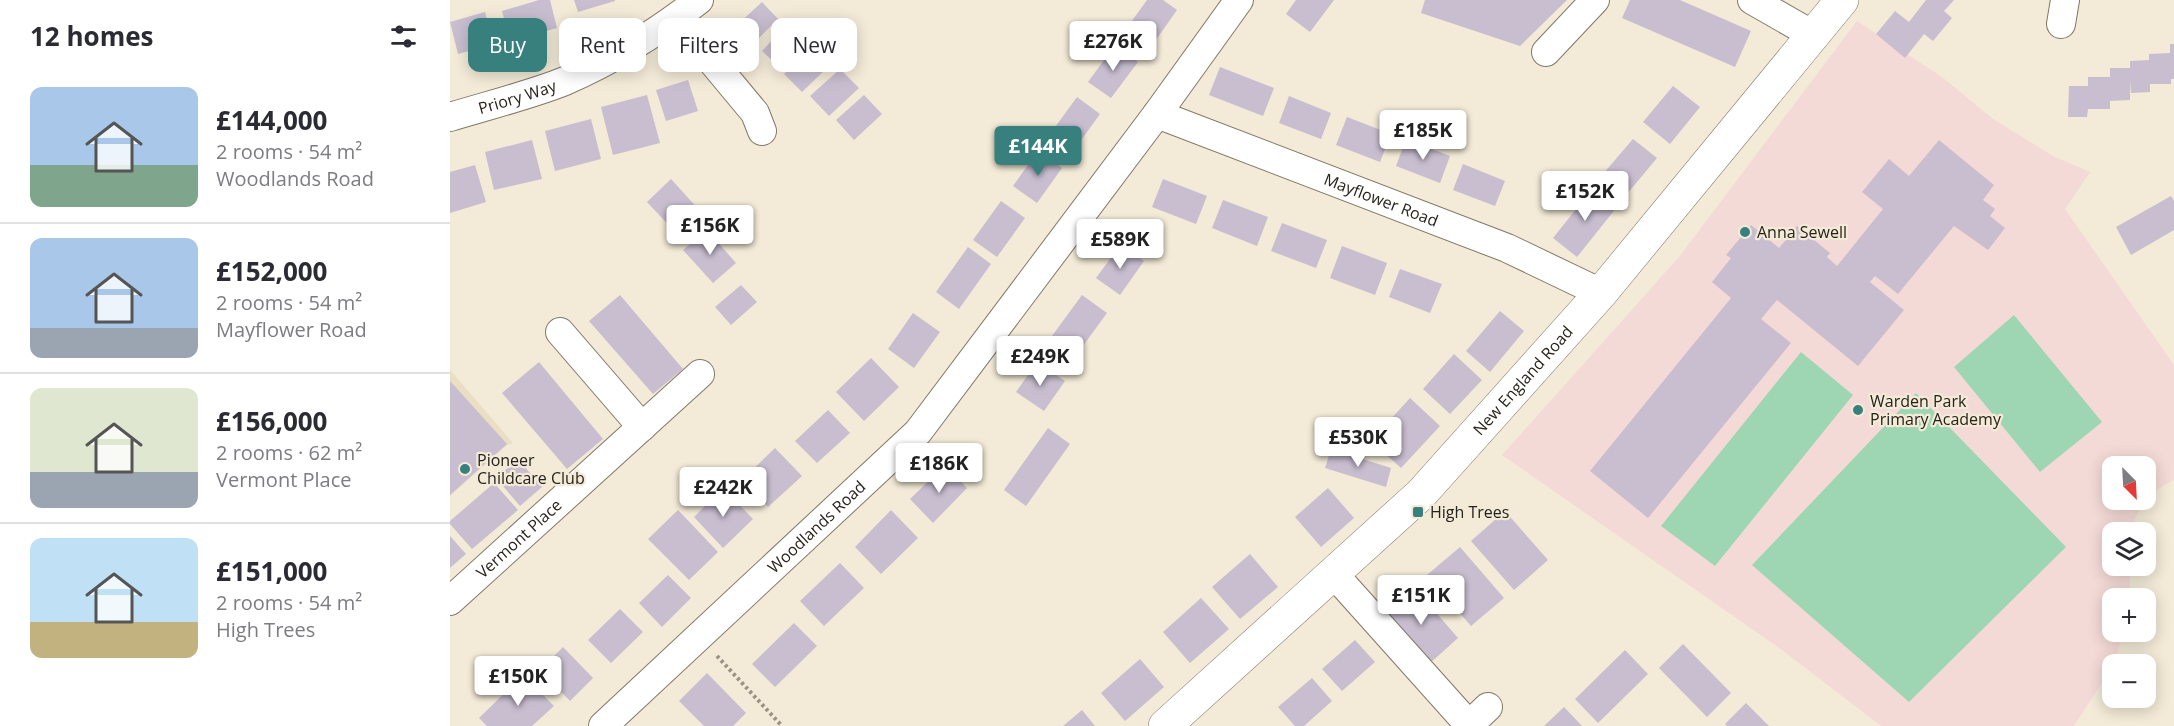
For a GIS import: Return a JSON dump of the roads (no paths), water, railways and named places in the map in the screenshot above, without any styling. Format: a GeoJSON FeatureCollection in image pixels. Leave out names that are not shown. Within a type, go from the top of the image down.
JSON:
{"type":"FeatureCollection","features":[{"type":"Feature","properties":{"kind":"street","name":"Priory Way"},"geometry":{"type":"LineString","coordinates":[[676,18],[699,0]]}},
{"type":"Feature","properties":{"kind":"street","name":"Woodlands Road"},"geometry":{"type":"LineString","coordinates":[[603,726],[918,432],[1157,114],[1239,0]]}},
{"type":"Feature","properties":{"kind":"street"},"geometry":{"type":"LineString","coordinates":[[1546,52],[1595,0]]}},
{"type":"Feature","properties":{"kind":"street"},"geometry":{"type":"LineString","coordinates":[[1752,0],[1813,35]]}},
{"type":"Feature","properties":{"kind":"street","name":"New England Road"},"geometry":{"type":"LineString","coordinates":[[1173,723],[1333,573],[1421,495],[1601,293],[1842,0]]}},
{"type":"Feature","properties":{"kind":"street","name":"Priory Way"},"geometry":{"type":"LineString","coordinates":[[450,117],[563,81],[628,50],[658,30]]}},
{"type":"Feature","properties":{"kind":"street"},"geometry":{"type":"LineString","coordinates":[[720,72],[754,113],[762,131]]}},
{"type":"Feature","properties":{"kind":"street","name":"Mayflower Road"},"geometry":{"type":"LineString","coordinates":[[1157,114],[1507,248],[1601,293]]}},
{"type":"Feature","properties":{"kind":"street"},"geometry":{"type":"LineString","coordinates":[[560,332],[642,427]]}},
{"type":"Feature","properties":{"kind":"street","name":"Vermont Place"},"geometry":{"type":"LineString","coordinates":[[450,601],[700,374]]}},
{"type":"Feature","properties":{"kind":"street"},"geometry":{"type":"LineString","coordinates":[[1333,573],[1476,719]]}},
{"type":"Feature","properties":{"kind":"place","name":"Anna Sewell"},"geometry":{"type":"Point","coordinates":[1745,232]}},
{"type":"Feature","properties":{"kind":"place","name":"Warden Park Primary Academy"},"geometry":{"type":"Point","coordinates":[1858,410]}},
{"type":"Feature","properties":{"kind":"place","name":"Pioneer Childcare Club"},"geometry":{"type":"Point","coordinates":[465,469]}},
{"type":"Feature","properties":{"kind":"place","name":"High Trees"},"geometry":{"type":"Point","coordinates":[1418,512]}}]}
